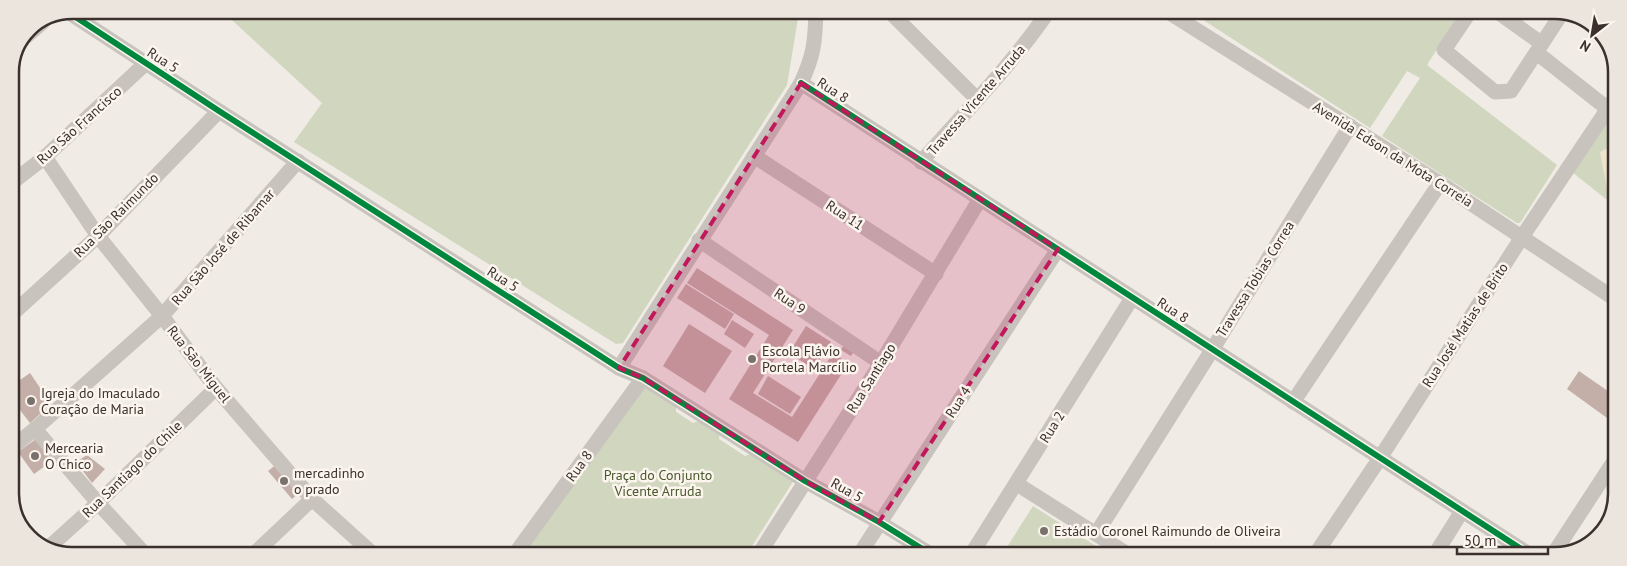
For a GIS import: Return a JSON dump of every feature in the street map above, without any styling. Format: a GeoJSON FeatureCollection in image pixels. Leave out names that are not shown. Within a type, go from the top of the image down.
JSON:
{"type":"FeatureCollection","features":[{"type":"Feature","properties":{"kind":"street","name":"Rua 5"},"geometry":{"type":"LineString","coordinates":[[79,19],[619,368],[643,378],[806,481],[919,547]]}},
{"type":"Feature","properties":{"kind":"street","name":"Rua 8"},"geometry":{"type":"LineString","coordinates":[[619,368],[801,83],[811,62],[815,40],[816,19]]}},
{"type":"Feature","properties":{"kind":"street"},"geometry":{"type":"LineString","coordinates":[[897,19],[977,99]]}},
{"type":"Feature","properties":{"kind":"street","name":"Travessa Vicente Arruda"},"geometry":{"type":"LineString","coordinates":[[921,162],[1006,68],[1043,19]]}},
{"type":"Feature","properties":{"kind":"street","name":"Avenida Edson da Mota Correia"},"geometry":{"type":"LineString","coordinates":[[1179,19],[1440,183],[1608,294]]}},
{"type":"Feature","properties":{"kind":"street"},"geometry":{"type":"LineString","coordinates":[[1465,19],[1444,50],[1495,92],[1511,91],[1558,19]]}},
{"type":"Feature","properties":{"kind":"street"},"geometry":{"type":"LineString","coordinates":[[1506,19],[1608,109]]}},
{"type":"Feature","properties":{"kind":"street","name":"Rua São Francisco"},"geometry":{"type":"LineString","coordinates":[[19,177],[45,157],[146,63]]}},
{"type":"Feature","properties":{"kind":"street","name":"Rua 8"},"geometry":{"type":"LineString","coordinates":[[801,83],[1518,547]]}},
{"type":"Feature","properties":{"kind":"street","name":"Rua José Matias de Brito"},"geometry":{"type":"LineString","coordinates":[[1321,547],[1522,237],[1608,109]]}},
{"type":"Feature","properties":{"kind":"street","name":"Rua São Raimundo"},"geometry":{"type":"LineString","coordinates":[[19,308],[98,236],[219,111]]}},
{"type":"Feature","properties":{"kind":"street","name":"Travessa Tobias Correa"},"geometry":{"type":"LineString","coordinates":[[1096,534],[1350,126]]}},
{"type":"Feature","properties":{"kind":"street","name":"Rua 11"},"geometry":{"type":"LineString","coordinates":[[754,156],[936,274]]}},
{"type":"Feature","properties":{"kind":"street","name":"Rua São Miguel"},"geometry":{"type":"LineString","coordinates":[[45,157],[98,236],[216,388],[312,499],[364,547]]}},
{"type":"Feature","properties":{"kind":"street","name":"Rua São José de Ribamar"},"geometry":{"type":"LineString","coordinates":[[19,442],[162,316],[298,161]]}},
{"type":"Feature","properties":{"kind":"street"},"geometry":{"type":"LineString","coordinates":[[1293,402],[1440,183]]}},
{"type":"Feature","properties":{"kind":"street","name":"Rua Santiago"},"geometry":{"type":"LineString","coordinates":[[764,547],[936,274],[980,199]]}},
{"type":"Feature","properties":{"kind":"street","name":"Rua 9"},"geometry":{"type":"LineString","coordinates":[[699,240],[880,362]]}},
{"type":"Feature","properties":{"kind":"street","name":"Rua 4"},"geometry":{"type":"LineString","coordinates":[[863,547],[1058,249]]}},
{"type":"Feature","properties":{"kind":"street","name":"Rua 2"},"geometry":{"type":"LineString","coordinates":[[976,547],[1132,298]]}},
{"type":"Feature","properties":{"kind":"street","name":"Rua 8"},"geometry":{"type":"LineString","coordinates":[[520,547],[643,378]]}},
{"type":"Feature","properties":{"kind":"street","name":"Rua Santiago do Chile"},"geometry":{"type":"LineString","coordinates":[[53,543],[98,503],[216,388]]}},
{"type":"Feature","properties":{"kind":"street"},"geometry":{"type":"LineString","coordinates":[[35,429],[138,547]]}},
{"type":"Feature","properties":{"kind":"street"},"geometry":{"type":"LineString","coordinates":[[1558,547],[1608,470]]}},
{"type":"Feature","properties":{"kind":"street"},"geometry":{"type":"LineString","coordinates":[[1017,484],[1116,547]]}},
{"type":"Feature","properties":{"kind":"street"},"geometry":{"type":"LineString","coordinates":[[261,547],[312,499]]}},
{"type":"Feature","properties":{"kind":"street"},"geometry":{"type":"LineString","coordinates":[[1440,547],[1462,511]]}},
{"type":"Feature","properties":{"kind":"highlighted area"},"geometry":{"type":"Polygon","coordinates":[[[801,83],[1058,249],[879,522],[805,481],[643,378],[619,368],[801,83]]]}},
{"type":"Feature","properties":{"kind":"green space"},"geometry":{"type":"Polygon","coordinates":[[[231,19],[798,19],[787,85],[623,343],[616,344],[294,142],[322,103],[231,19]]]}},
{"type":"Feature","properties":{"kind":"green space"},"geometry":{"type":"Polygon","coordinates":[[[1202,19],[1456,19],[1427,65],[1557,165],[1520,223],[1517,223],[1382,136],[1420,78],[1407,71],[1370,128],[1202,19]]]}},
{"type":"Feature","properties":{"kind":"green space"},"geometry":{"type":"Polygon","coordinates":[[[1608,120],[1608,150],[1606,149],[1608,201],[1572,172],[1608,120]]]}},
{"type":"Feature","properties":{"kind":"green space","name":"Praça do Conjunto Vicente Arruda"},"geometry":{"type":"Polygon","coordinates":[[[643,385],[676,401],[676,412],[693,423],[704,419],[720,429],[719,439],[745,456],[755,452],[794,480],[751,547],[522,547],[643,385]]]}},
{"type":"Feature","properties":{"kind":"green space","name":"Estádio Coronel Raimundo de Oliveira"},"geometry":{"type":"Polygon","coordinates":[[[1033,506],[1097,547],[1007,547],[1033,506]]]}},
{"type":"Feature","properties":{"kind":"sand"},"geometry":{"type":"Polygon","coordinates":[[[1606,149],[1608,150],[1608,190],[1607,189],[1600,152],[1606,149]]]}},
{"type":"Feature","properties":{"kind":"building"},"geometry":{"type":"Polygon","coordinates":[[[697,268],[793,330],[753,393],[792,417],[833,353],[842,359],[838,366],[844,370],[798,442],[729,399],[769,335],[687,283],[697,268]]]}},
{"type":"Feature","properties":{"kind":"building"},"geometry":{"type":"Polygon","coordinates":[[[686,284],[734,314],[725,329],[677,298],[686,284]]]}},
{"type":"Feature","properties":{"kind":"building"},"geometry":{"type":"Polygon","coordinates":[[[732,320],[754,334],[745,348],[724,334],[732,320]]]}},
{"type":"Feature","properties":{"kind":"building"},"geometry":{"type":"Polygon","coordinates":[[[689,324],[732,351],[705,393],[663,366],[689,324]]]}},
{"type":"Feature","properties":{"kind":"building"},"geometry":{"type":"Polygon","coordinates":[[[806,326],[831,342],[814,369],[789,353],[806,326]]]}},
{"type":"Feature","properties":{"kind":"building"},"geometry":{"type":"Polygon","coordinates":[[[844,345],[854,351],[851,356],[841,350],[844,345]]]}},
{"type":"Feature","properties":{"kind":"building"},"geometry":{"type":"Polygon","coordinates":[[[794,367],[799,370],[796,375],[791,372],[794,367]]]}},
{"type":"Feature","properties":{"kind":"building"},"geometry":{"type":"Polygon","coordinates":[[[1579,371],[1608,391],[1608,419],[1567,389],[1579,371]]]}},
{"type":"Feature","properties":{"kind":"building","name":"Igreja do Imaculado Coração de Maria"},"geometry":{"type":"Polygon","coordinates":[[[30,373],[51,404],[30,423],[19,409],[19,381],[30,373]]]}},
{"type":"Feature","properties":{"kind":"building"},"geometry":{"type":"Polygon","coordinates":[[[768,376],[801,397],[790,414],[758,394],[768,376]]]}},
{"type":"Feature","properties":{"kind":"building","name":"Mercearia O Chico"},"geometry":{"type":"Polygon","coordinates":[[[36,439],[52,461],[34,474],[19,451],[36,439]]]}},
{"type":"Feature","properties":{"kind":"building"},"geometry":{"type":"Polygon","coordinates":[[[87,455],[105,469],[92,483],[76,462],[87,455]]]}},
{"type":"Feature","properties":{"kind":"building","name":"mercadinho o prado"},"geometry":{"type":"Polygon","coordinates":[[[277,464],[301,491],[292,499],[268,471],[277,464]]]}},
{"type":"Feature","properties":{"kind":"cycle path"},"geometry":{"type":"LineString","coordinates":[[79,19],[619,368],[643,378],[805,481],[879,522],[919,547]]}},
{"type":"Feature","properties":{"kind":"cycle path"},"geometry":{"type":"LineString","coordinates":[[801,83],[1518,547]]}},
{"type":"Feature","properties":{"kind":"place","name":"Escola Flávio Portela Marcílio"},"geometry":{"type":"Point","coordinates":[752,359]}},
{"type":"Feature","properties":{"kind":"place","name":"Igreja do Imaculado Coração de Maria"},"geometry":{"type":"Point","coordinates":[31,401]}},
{"type":"Feature","properties":{"kind":"place","name":"Mercearia O Chico"},"geometry":{"type":"Point","coordinates":[35,456]}},
{"type":"Feature","properties":{"kind":"place","name":"mercadinho o prado"},"geometry":{"type":"Point","coordinates":[284,481]}},
{"type":"Feature","properties":{"kind":"place","name":"Estádio Coronel Raimundo de Oliveira"},"geometry":{"type":"Point","coordinates":[1044,531]}}]}
